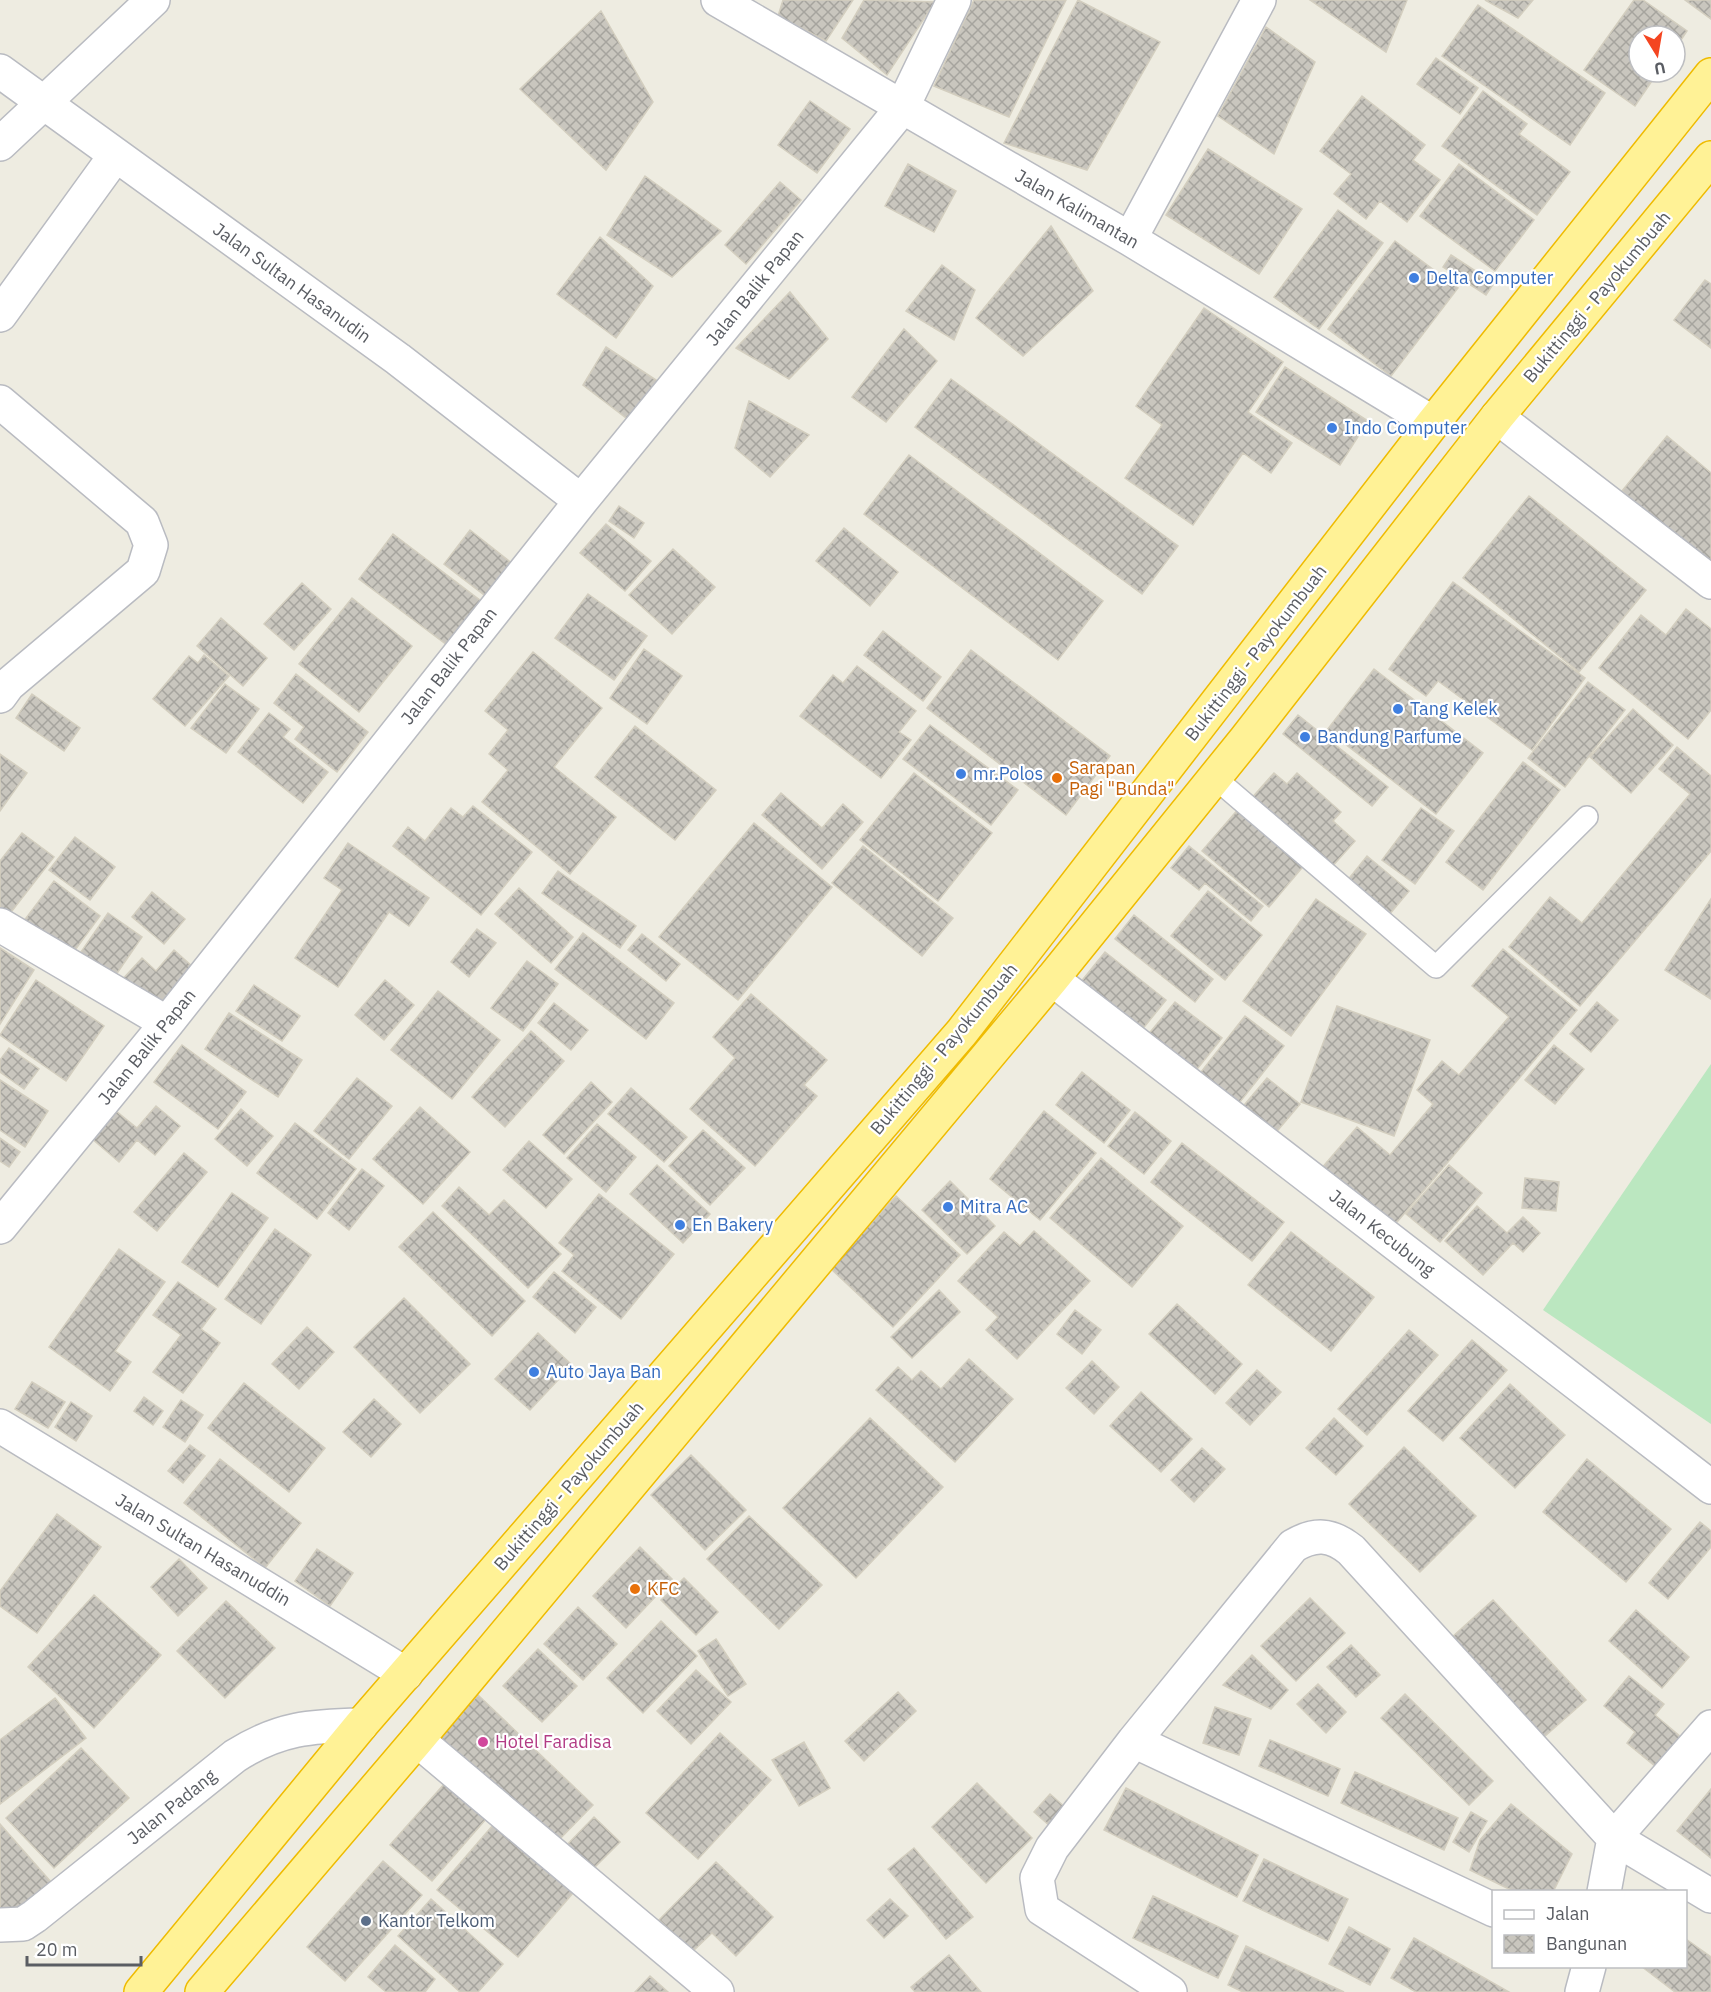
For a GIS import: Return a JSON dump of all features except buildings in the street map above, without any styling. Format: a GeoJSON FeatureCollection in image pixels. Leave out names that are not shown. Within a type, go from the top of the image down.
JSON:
{"type":"FeatureCollection","features":[{"type":"Feature","properties":{"kind":"highway","name":"Bukittinggi - Payokumbuah"},"geometry":{"type":"LineString","coordinates":[[141,1992],[361,1725],[962,1032],[1433,423],[1711,75]]}},
{"type":"Feature","properties":{"kind":"highway","name":"Bukittinggi - Payokumbuah"},"geometry":{"type":"LineString","coordinates":[[202,1992],[417,1740],[1052,979],[1215,778],[1497,417],[1711,158]]}},
{"type":"Feature","properties":{"kind":"highway"},"geometry":{"type":"LineString","coordinates":[[1211,712],[1245,740]]}},
{"type":"Feature","properties":{"kind":"street"},"geometry":{"type":"LineString","coordinates":[[0,144],[153,0]]}},
{"type":"Feature","properties":{"kind":"street","name":"Jalan Kalimantan"},"geometry":{"type":"LineString","coordinates":[[718,0],[1130,239],[1433,423]]}},
{"type":"Feature","properties":{"kind":"street","name":"Jalan Balik Papan"},"geometry":{"type":"LineString","coordinates":[[0,1227],[166,1023],[581,501],[902,108],[954,0]]}},
{"type":"Feature","properties":{"kind":"street"},"geometry":{"type":"LineString","coordinates":[[1130,239],[1259,0]]}},
{"type":"Feature","properties":{"kind":"street","name":"Jalan Sultan Hasanudin"},"geometry":{"type":"LineString","coordinates":[[0,71],[398,359],[581,501]]}},
{"type":"Feature","properties":{"kind":"street"},"geometry":{"type":"LineString","coordinates":[[0,315],[115,156]]}},
{"type":"Feature","properties":{"kind":"street"},"geometry":{"type":"LineString","coordinates":[[0,402],[142,522],[151,545],[144,571],[8,685],[0,696]]}},
{"type":"Feature","properties":{"kind":"street"},"geometry":{"type":"LineString","coordinates":[[1497,417],[1711,582]]}},
{"type":"Feature","properties":{"kind":"street"},"geometry":{"type":"LineString","coordinates":[[0,925],[166,1023]]}},
{"type":"Feature","properties":{"kind":"street","name":"Jalan Kecubung"},"geometry":{"type":"LineString","coordinates":[[1052,979],[1711,1487]]}},
{"type":"Feature","properties":{"kind":"street","name":"Jalan Sultan Hasanuddin"},"geometry":{"type":"LineString","coordinates":[[0,1426],[406,1674]]}},
{"type":"Feature","properties":{"kind":"street"},"geometry":{"type":"LineString","coordinates":[[1170,1992],[1042,1909],[1037,1878],[1043,1862],[1134,1741],[1293,1546],[1313,1536],[1328,1536],[1351,1550],[1614,1838],[1711,1896]]}},
{"type":"Feature","properties":{"kind":"street","name":"Jalan Padang"},"geometry":{"type":"LineString","coordinates":[[0,1925],[23,1924],[35,1916],[235,1756],[256,1743],[280,1733],[308,1726],[361,1725]]}},
{"type":"Feature","properties":{"kind":"street"},"geometry":{"type":"LineString","coordinates":[[1604,1890],[1614,1838],[1711,1727]]}},
{"type":"Feature","properties":{"kind":"street"},"geometry":{"type":"LineString","coordinates":[[417,1740],[717,1992]]}},
{"type":"Feature","properties":{"kind":"street"},"geometry":{"type":"LineString","coordinates":[[1134,1741],[1492,1909]]}},
{"type":"Feature","properties":{"kind":"street"},"geometry":{"type":"LineString","coordinates":[[1582,1992],[1588,1968]]}},
{"type":"Feature","properties":{"kind":"lane"},"geometry":{"type":"LineString","coordinates":[[1215,778],[1436,967],[1587,817]]}},
{"type":"Feature","properties":{"kind":"green space"},"geometry":{"type":"Polygon","coordinates":[[[1711,1064],[1711,1424],[1543,1310],[1711,1064]]]}},
{"type":"Feature","properties":{"kind":"place","name":"Delta Computer"},"geometry":{"type":"Point","coordinates":[1414,278]}},
{"type":"Feature","properties":{"kind":"place","name":"Indo Computer"},"geometry":{"type":"Point","coordinates":[1332,428]}},
{"type":"Feature","properties":{"kind":"place","name":"Tang Kelek"},"geometry":{"type":"Point","coordinates":[1398,709]}},
{"type":"Feature","properties":{"kind":"place","name":"Bandung Parfume"},"geometry":{"type":"Point","coordinates":[1305,737]}},
{"type":"Feature","properties":{"kind":"place","name":"mr.Polos"},"geometry":{"type":"Point","coordinates":[961,774]}},
{"type":"Feature","properties":{"kind":"place","name":"Sarapan Pagi \"Bunda\""},"geometry":{"type":"Point","coordinates":[1057,778]}},
{"type":"Feature","properties":{"kind":"place","name":"Mitra AC"},"geometry":{"type":"Point","coordinates":[948,1207]}},
{"type":"Feature","properties":{"kind":"place","name":"En Bakery"},"geometry":{"type":"Point","coordinates":[680,1225]}},
{"type":"Feature","properties":{"kind":"place","name":"Auto Jaya Ban"},"geometry":{"type":"Point","coordinates":[534,1372]}},
{"type":"Feature","properties":{"kind":"place","name":"KFC"},"geometry":{"type":"Point","coordinates":[635,1589]}},
{"type":"Feature","properties":{"kind":"place","name":"Hotel Faradisa"},"geometry":{"type":"Point","coordinates":[483,1742]}},
{"type":"Feature","properties":{"kind":"place","name":"Kantor Telkom"},"geometry":{"type":"Point","coordinates":[366,1921]}}]}
